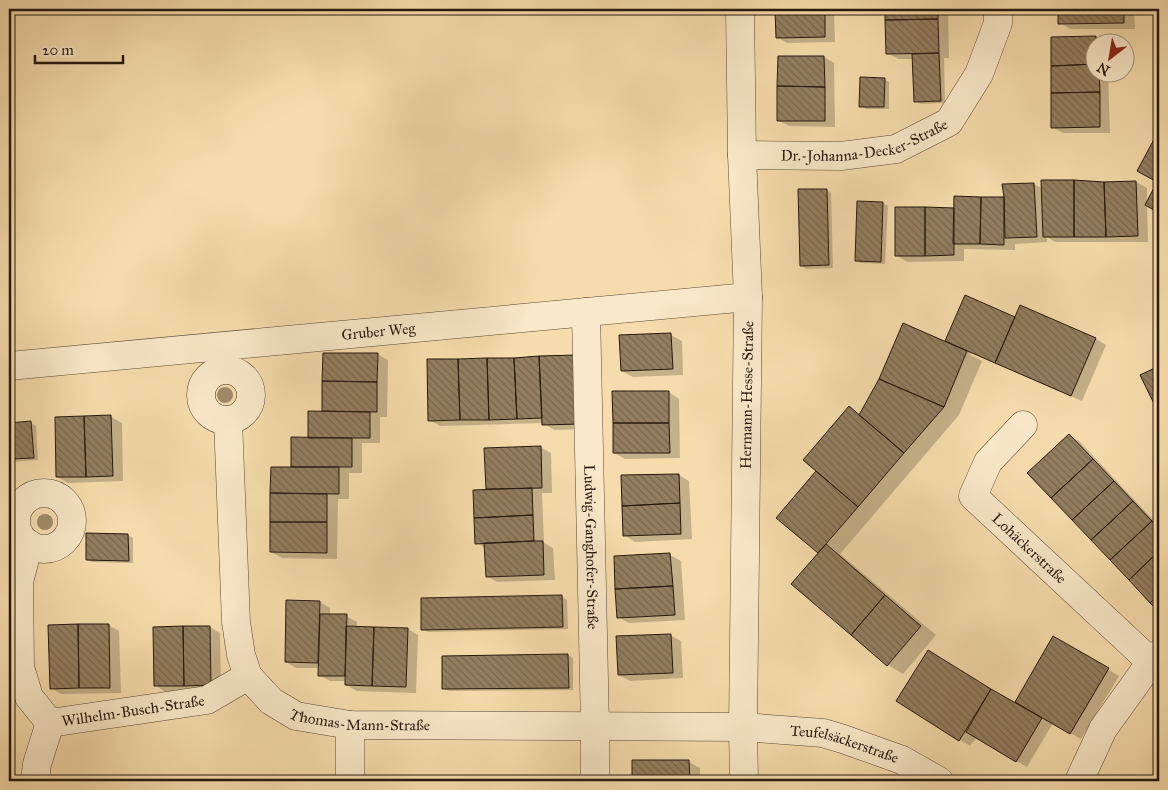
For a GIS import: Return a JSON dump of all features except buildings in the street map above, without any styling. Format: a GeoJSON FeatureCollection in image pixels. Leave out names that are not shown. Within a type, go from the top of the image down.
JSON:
{"type":"FeatureCollection","features":[{"type":"Feature","properties":{"kind":"street","name":"Hermann-Hesse-Straße"},"geometry":{"type":"LineString","coordinates":[[740,9],[742,155],[748,297],[744,781]]}},
{"type":"Feature","properties":{"kind":"street","name":"Dr.-Johanna-Decker-Straße"},"geometry":{"type":"LineString","coordinates":[[742,155],[841,156],[896,149],[949,122],[979,74],[998,22],[998,9]]}},
{"type":"Feature","properties":{"kind":"street","name":"Gruber Weg"},"geometry":{"type":"LineString","coordinates":[[9,366],[748,297]]}},
{"type":"Feature","properties":{"kind":"street","name":"Ludwig-Ganghofer-Straße"},"geometry":{"type":"LineString","coordinates":[[586,312],[595,727],[594,781]]}},
{"type":"Feature","properties":{"kind":"street","name":"Thomas-Mann-Straße"},"geometry":{"type":"LineString","coordinates":[[228,420],[236,622],[242,655],[248,676],[272,701],[296,716],[350,725],[743,727]]}},
{"type":"Feature","properties":{"kind":"street","name":"Lohäckerstraße"},"geometry":{"type":"LineString","coordinates":[[1023,425],[988,462],[973,496],[1155,658]]}},
{"type":"Feature","properties":{"kind":"street","name":"Wilhelm-Busch-Straße"},"geometry":{"type":"LineString","coordinates":[[29,544],[18,582],[20,667],[29,697],[50,723],[207,700],[248,676]]}},
{"type":"Feature","properties":{"kind":"street"},"geometry":{"type":"LineString","coordinates":[[1079,781],[1103,729],[1155,658]]}},
{"type":"Feature","properties":{"kind":"street"},"geometry":{"type":"LineString","coordinates":[[35,781],[36,764],[50,723]]}},
{"type":"Feature","properties":{"kind":"street"},"geometry":{"type":"LineString","coordinates":[[350,725],[350,781]]}},
{"type":"Feature","properties":{"kind":"street","name":"Teufelsäckerstraße"},"geometry":{"type":"LineString","coordinates":[[743,727],[824,733],[902,760],[940,781]]}}]}
